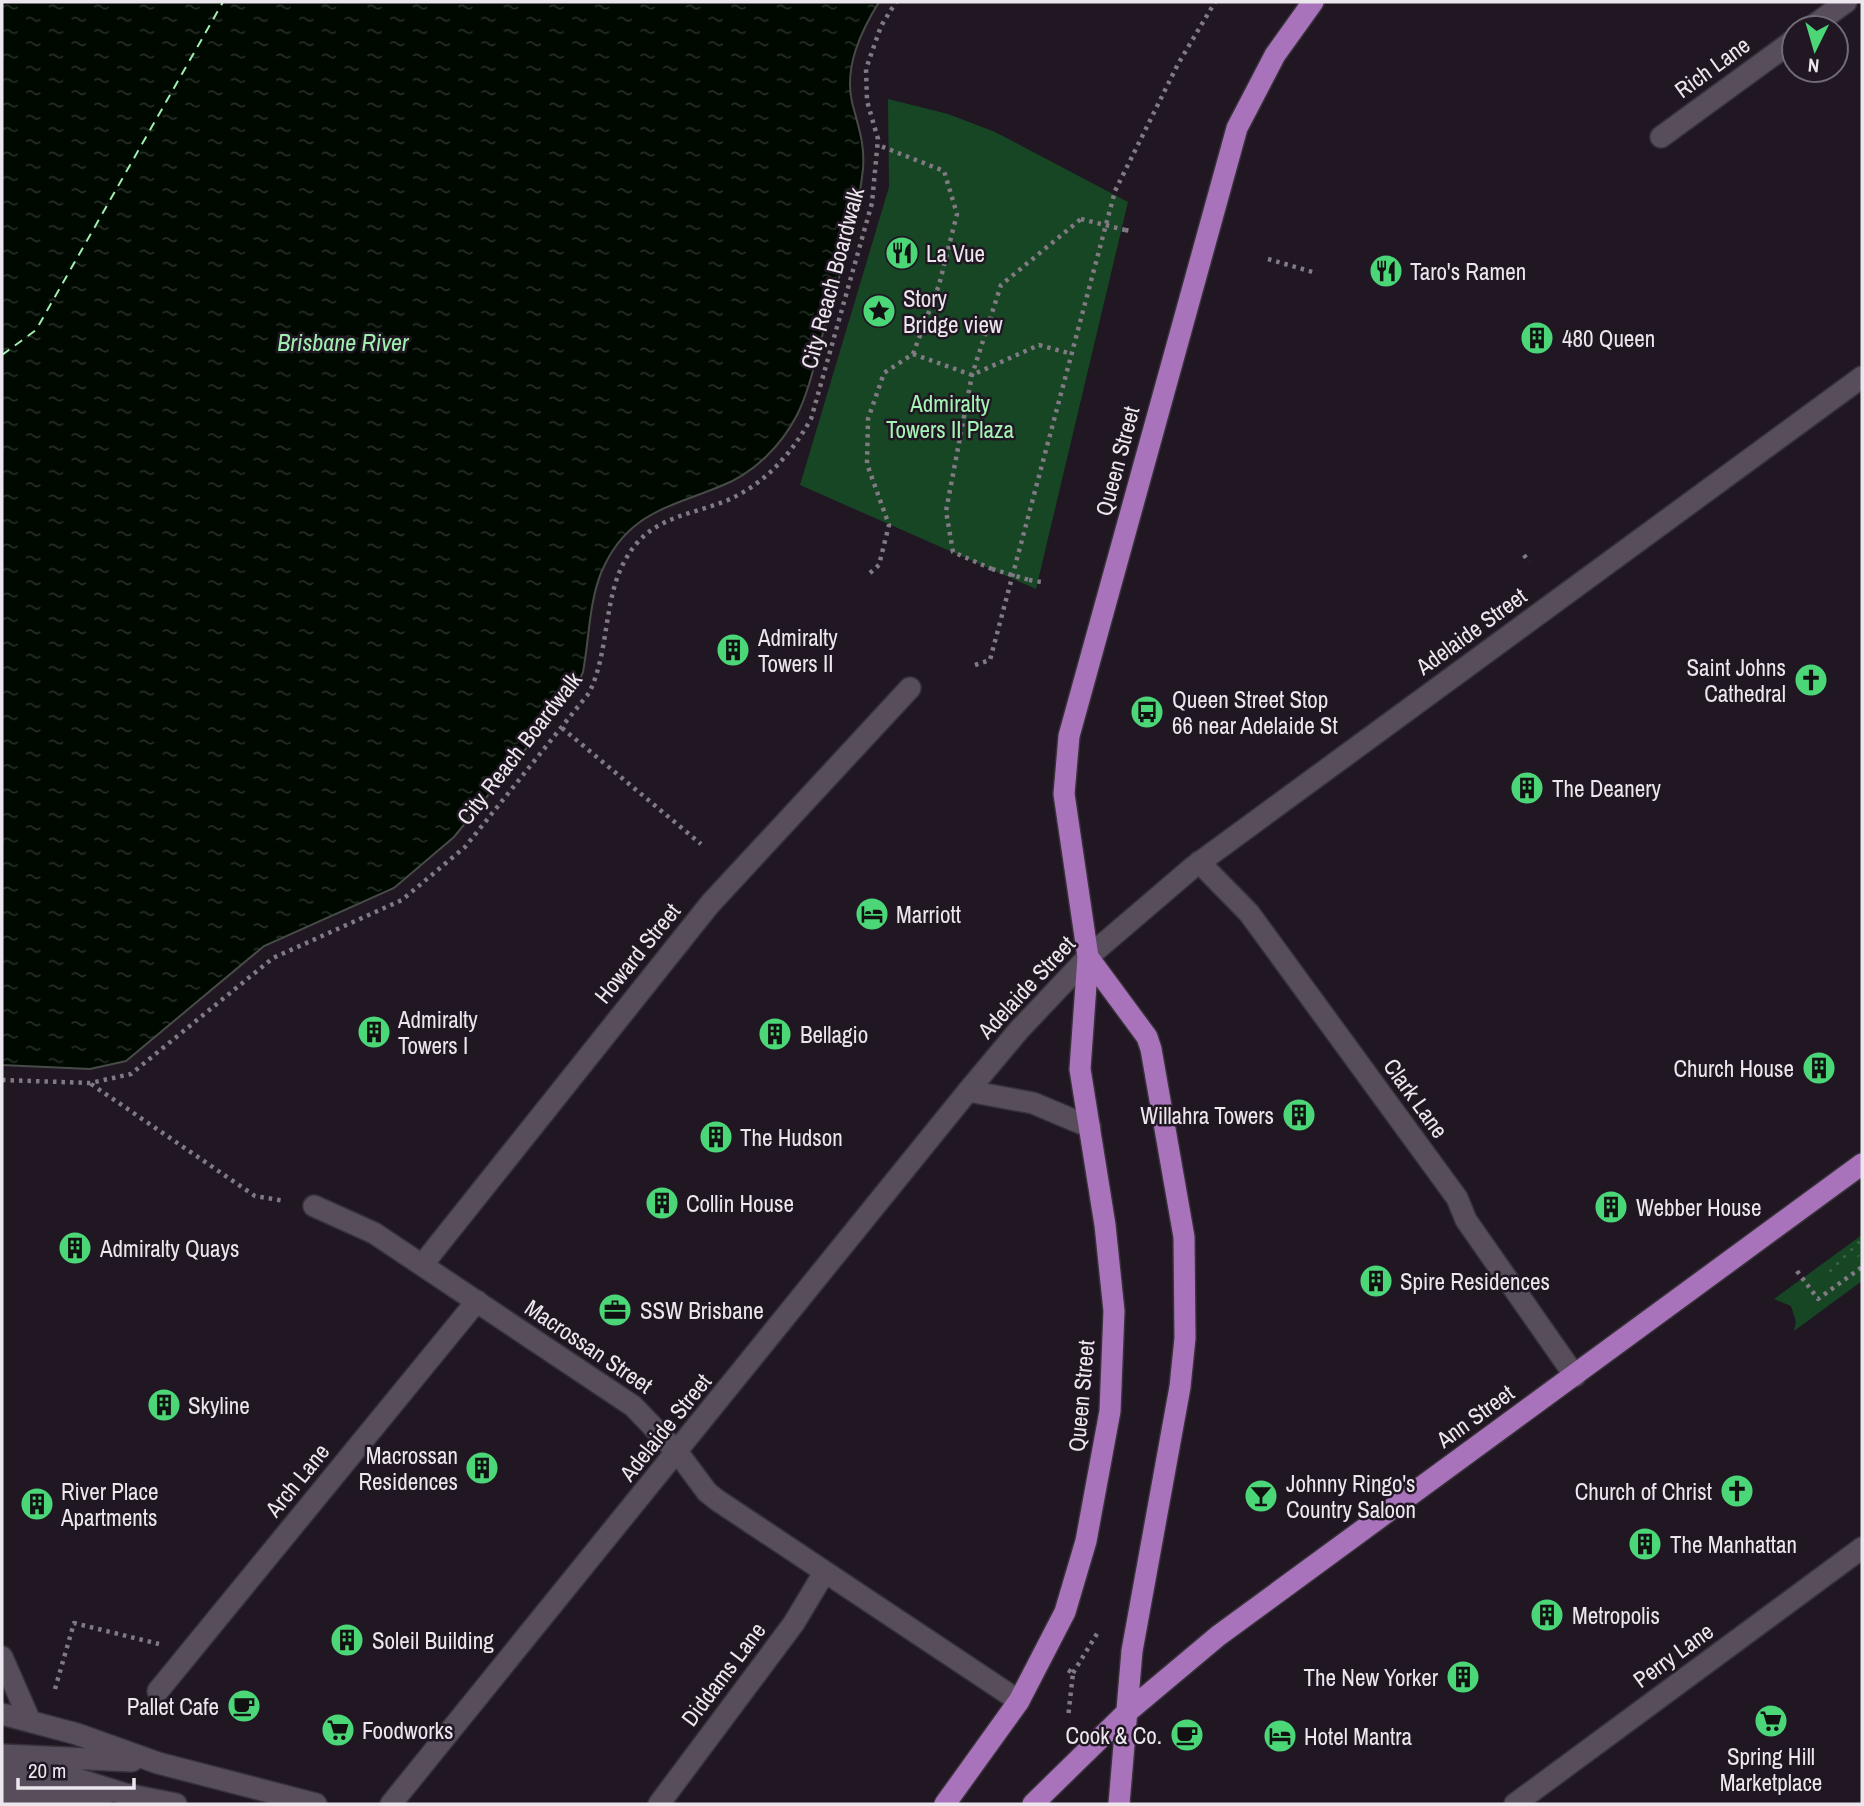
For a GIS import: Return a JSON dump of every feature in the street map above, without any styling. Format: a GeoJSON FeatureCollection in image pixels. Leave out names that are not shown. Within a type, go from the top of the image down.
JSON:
{"type":"FeatureCollection","features":[{"type":"Feature","properties":{"kind":"main road","name":"Queen Street"},"geometry":{"type":"LineString","coordinates":[[945,1804],[1019,1701],[1065,1612],[1095,1503],[1110,1411],[1114,1359],[1111,1269],[1080,1055],[1088,957],[1064,794],[1069,736],[1237,128],[1275,55],[1312,2]]}},
{"type":"Feature","properties":{"kind":"main road","name":"Queen Street"},"geometry":{"type":"LineString","coordinates":[[1088,957],[1147,1037],[1151,1049],[1177,1187],[1184,1250],[1185,1338],[1180,1387],[1138,1617],[1125,1714],[1119,1804]]}},
{"type":"Feature","properties":{"kind":"main road","name":"Ann Street"},"geometry":{"type":"LineString","coordinates":[[1033,1804],[1125,1714],[1218,1636],[1862,1164]]}},
{"type":"Feature","properties":{"kind":"street"},"geometry":{"type":"LineString","coordinates":[[1829,14],[1846,2]]}},
{"type":"Feature","properties":{"kind":"street","name":"Rich Lane"},"geometry":{"type":"LineString","coordinates":[[1661,137],[1780,50]]}},
{"type":"Feature","properties":{"kind":"street","name":"Adelaide Street"},"geometry":{"type":"LineString","coordinates":[[391,1804],[678,1453],[968,1091],[1019,1030],[1088,957],[1199,862],[1862,377]]}},
{"type":"Feature","properties":{"kind":"street","name":"Howard Street"},"geometry":{"type":"LineString","coordinates":[[422,1265],[710,904],[910,688]]}},
{"type":"Feature","properties":{"kind":"street","name":"Clark Lane"},"geometry":{"type":"LineString","coordinates":[[1199,862],[1249,913],[1457,1198],[1465,1220],[1575,1376]]}},
{"type":"Feature","properties":{"kind":"street"},"geometry":{"type":"LineString","coordinates":[[968,1091],[1048,1108],[1090,1127]]}},
{"type":"Feature","properties":{"kind":"street","name":"Macrossan Street"},"geometry":{"type":"LineString","coordinates":[[314,1206],[365,1228],[633,1406],[678,1453],[707,1492],[824,1573],[1019,1701]]}},
{"type":"Feature","properties":{"kind":"street","name":"Arch Lane"},"geometry":{"type":"LineString","coordinates":[[158,1691],[477,1301]]}},
{"type":"Feature","properties":{"kind":"street","name":"Perry Lane"},"geometry":{"type":"LineString","coordinates":[[1515,1804],[1862,1548]]}},
{"type":"Feature","properties":{"kind":"street","name":"Diddams Lane"},"geometry":{"type":"LineString","coordinates":[[659,1804],[794,1623],[824,1573]]}},
{"type":"Feature","properties":{"kind":"street"},"geometry":{"type":"LineString","coordinates":[[2,1657],[30,1721]]}},
{"type":"Feature","properties":{"kind":"street"},"geometry":{"type":"LineString","coordinates":[[2,1714],[158,1763],[316,1804]]}},
{"type":"Feature","properties":{"kind":"street"},"geometry":{"type":"LineString","coordinates":[[2,1755],[158,1763]]}},
{"type":"Feature","properties":{"kind":"street"},"geometry":{"type":"LineString","coordinates":[[2,1774],[74,1778],[125,1794],[176,1804]]}},
{"type":"Feature","properties":{"kind":"street"},"geometry":{"type":"LineString","coordinates":[[2,1793],[125,1794]]}},
{"type":"Feature","properties":{"kind":"path","name":"City Reach Boardwalk"},"geometry":{"type":"LineString","coordinates":[[2,1080],[90,1083],[131,1074],[146,1065],[273,958],[402,900],[465,847],[589,693],[597,677],[611,590],[625,559],[639,541],[653,529],[685,513],[729,499],[754,484],[776,468],[796,444],[811,419],[863,244],[877,170],[878,145],[867,101],[866,69],[881,26],[896,2]]}},
{"type":"Feature","properties":{"kind":"path"},"geometry":{"type":"LineString","coordinates":[[975,665],[990,660],[1115,191],[1178,64],[1215,2]]}},
{"type":"Feature","properties":{"kind":"path"},"geometry":{"type":"LineString","coordinates":[[870,573],[880,565],[889,525],[867,464],[868,419],[884,373],[913,354],[939,285],[957,214],[944,171],[878,145]]}},
{"type":"Feature","properties":{"kind":"path"},"geometry":{"type":"LineString","coordinates":[[1041,582],[992,569],[953,552],[946,511],[972,375],[1001,285],[1081,219],[1128,230]]}},
{"type":"Feature","properties":{"kind":"path"},"geometry":{"type":"LineString","coordinates":[[1268,259],[1316,273]]}},
{"type":"Feature","properties":{"kind":"path"},"geometry":{"type":"LineString","coordinates":[[913,354],[972,375],[1039,345],[1072,354]]}},
{"type":"Feature","properties":{"kind":"path"},"geometry":{"type":"LineString","coordinates":[[1524,555],[1529,562]]}},
{"type":"Feature","properties":{"kind":"path"},"geometry":{"type":"LineString","coordinates":[[562,728],[701,844]]}},
{"type":"Feature","properties":{"kind":"path"},"geometry":{"type":"LineString","coordinates":[[90,1083],[255,1196]]}},
{"type":"Feature","properties":{"kind":"path"},"geometry":{"type":"LineString","coordinates":[[1797,1271],[1818,1299],[1862,1267]]}},
{"type":"Feature","properties":{"kind":"path"},"geometry":{"type":"LineString","coordinates":[[55,1689],[74,1623],[190,1651]]}},
{"type":"Feature","properties":{"kind":"path"},"geometry":{"type":"LineString","coordinates":[[1068,1718],[1073,1673],[1098,1632]]}},
{"type":"Feature","properties":{"kind":"path"},"geometry":{"type":"LineString","coordinates":[[1064,1667],[1073,1673]]}},
{"type":"Feature","properties":{"kind":"green space","name":"Admiralty Towers II Plaza"},"geometry":{"type":"Polygon","coordinates":[[[888,99],[948,114],[995,132],[1128,202],[1036,589],[800,485],[889,187],[888,99]]]}},
{"type":"Feature","properties":{"kind":"green space"},"geometry":{"type":"Polygon","coordinates":[[[1862,1235],[1862,1281],[1794,1331],[1796,1322],[1791,1306],[1774,1299],[1862,1235]]]}},
{"type":"Feature","properties":{"kind":"green space"},"geometry":{"type":"Polygon","coordinates":[[[1862,1235],[1862,1254],[1826,1280],[1826,1262],[1862,1235]]]}},
{"type":"Feature","properties":{"kind":"water","name":"Brisbane River"},"geometry":{"type":"Polygon","coordinates":[[[2,2],[879,2],[860,37],[850,76],[852,102],[863,151],[863,169],[847,250],[802,405],[775,448],[745,474],[650,515],[623,537],[611,553],[597,585],[583,672],[577,686],[454,837],[394,888],[264,946],[126,1061],[90,1069],[2,1065],[2,2]]]}},
{"type":"Feature","properties":{"kind":"ferry route"},"geometry":{"type":"LineString","coordinates":[[2,355],[36,330],[223,2]]}},
{"type":"Feature","properties":{"kind":"place","name":"La Vue"},"geometry":{"type":"Point","coordinates":[902,253]}},
{"type":"Feature","properties":{"kind":"place","name":"Taro's Ramen"},"geometry":{"type":"Point","coordinates":[1386,271]}},
{"type":"Feature","properties":{"kind":"place","name":"Story Bridge view"},"geometry":{"type":"Point","coordinates":[879,311]}},
{"type":"Feature","properties":{"kind":"place","name":"480 Queen"},"geometry":{"type":"Point","coordinates":[1537,338]}},
{"type":"Feature","properties":{"kind":"place","name":"Admiralty Towers II"},"geometry":{"type":"Point","coordinates":[733,650]}},
{"type":"Feature","properties":{"kind":"place","name":"Saint Johns Cathedral"},"geometry":{"type":"Point","coordinates":[1811,680]}},
{"type":"Feature","properties":{"kind":"place","name":"Queen Street Stop 66 near Adelaide St"},"geometry":{"type":"Point","coordinates":[1147,712]}},
{"type":"Feature","properties":{"kind":"place","name":"The Deanery"},"geometry":{"type":"Point","coordinates":[1527,788]}},
{"type":"Feature","properties":{"kind":"place","name":"Marriott"},"geometry":{"type":"Point","coordinates":[872,914]}},
{"type":"Feature","properties":{"kind":"place","name":"Admiralty Towers I"},"geometry":{"type":"Point","coordinates":[374,1032]}},
{"type":"Feature","properties":{"kind":"place","name":"Bellagio"},"geometry":{"type":"Point","coordinates":[775,1034]}},
{"type":"Feature","properties":{"kind":"place","name":"Church House"},"geometry":{"type":"Point","coordinates":[1819,1068]}},
{"type":"Feature","properties":{"kind":"place","name":"Willahra Towers"},"geometry":{"type":"Point","coordinates":[1299,1115]}},
{"type":"Feature","properties":{"kind":"place","name":"The Hudson"},"geometry":{"type":"Point","coordinates":[716,1137]}},
{"type":"Feature","properties":{"kind":"place","name":"Collin House"},"geometry":{"type":"Point","coordinates":[662,1203]}},
{"type":"Feature","properties":{"kind":"place","name":"Webber House"},"geometry":{"type":"Point","coordinates":[1611,1207]}},
{"type":"Feature","properties":{"kind":"place","name":"Admiralty Quays"},"geometry":{"type":"Point","coordinates":[75,1248]}},
{"type":"Feature","properties":{"kind":"place","name":"Spire Residences"},"geometry":{"type":"Point","coordinates":[1376,1281]}},
{"type":"Feature","properties":{"kind":"place","name":"SSW Brisbane"},"geometry":{"type":"Point","coordinates":[615,1310]}},
{"type":"Feature","properties":{"kind":"place","name":"Skyline"},"geometry":{"type":"Point","coordinates":[164,1405]}},
{"type":"Feature","properties":{"kind":"place","name":"Macrossan Residences"},"geometry":{"type":"Point","coordinates":[482,1468]}},
{"type":"Feature","properties":{"kind":"place","name":"Church of Christ"},"geometry":{"type":"Point","coordinates":[1737,1491]}},
{"type":"Feature","properties":{"kind":"place","name":"Johnny Ringo's Country Saloon"},"geometry":{"type":"Point","coordinates":[1261,1496]}},
{"type":"Feature","properties":{"kind":"place","name":"River Place Apartments"},"geometry":{"type":"Point","coordinates":[37,1504]}},
{"type":"Feature","properties":{"kind":"place","name":"The Manhattan"},"geometry":{"type":"Point","coordinates":[1645,1544]}},
{"type":"Feature","properties":{"kind":"place","name":"Metropolis"},"geometry":{"type":"Point","coordinates":[1547,1615]}},
{"type":"Feature","properties":{"kind":"place","name":"Soleil Building"},"geometry":{"type":"Point","coordinates":[347,1640]}},
{"type":"Feature","properties":{"kind":"place","name":"The New Yorker"},"geometry":{"type":"Point","coordinates":[1463,1677]}},
{"type":"Feature","properties":{"kind":"place","name":"Pallet Cafe"},"geometry":{"type":"Point","coordinates":[244,1706]}},
{"type":"Feature","properties":{"kind":"place","name":"Spring Hill Marketplace"},"geometry":{"type":"Point","coordinates":[1771,1721]}},
{"type":"Feature","properties":{"kind":"place","name":"Foodworks"},"geometry":{"type":"Point","coordinates":[338,1730]}},
{"type":"Feature","properties":{"kind":"place","name":"Cook & Co."},"geometry":{"type":"Point","coordinates":[1187,1735]}},
{"type":"Feature","properties":{"kind":"place","name":"Hotel Mantra"},"geometry":{"type":"Point","coordinates":[1280,1736]}}]}
